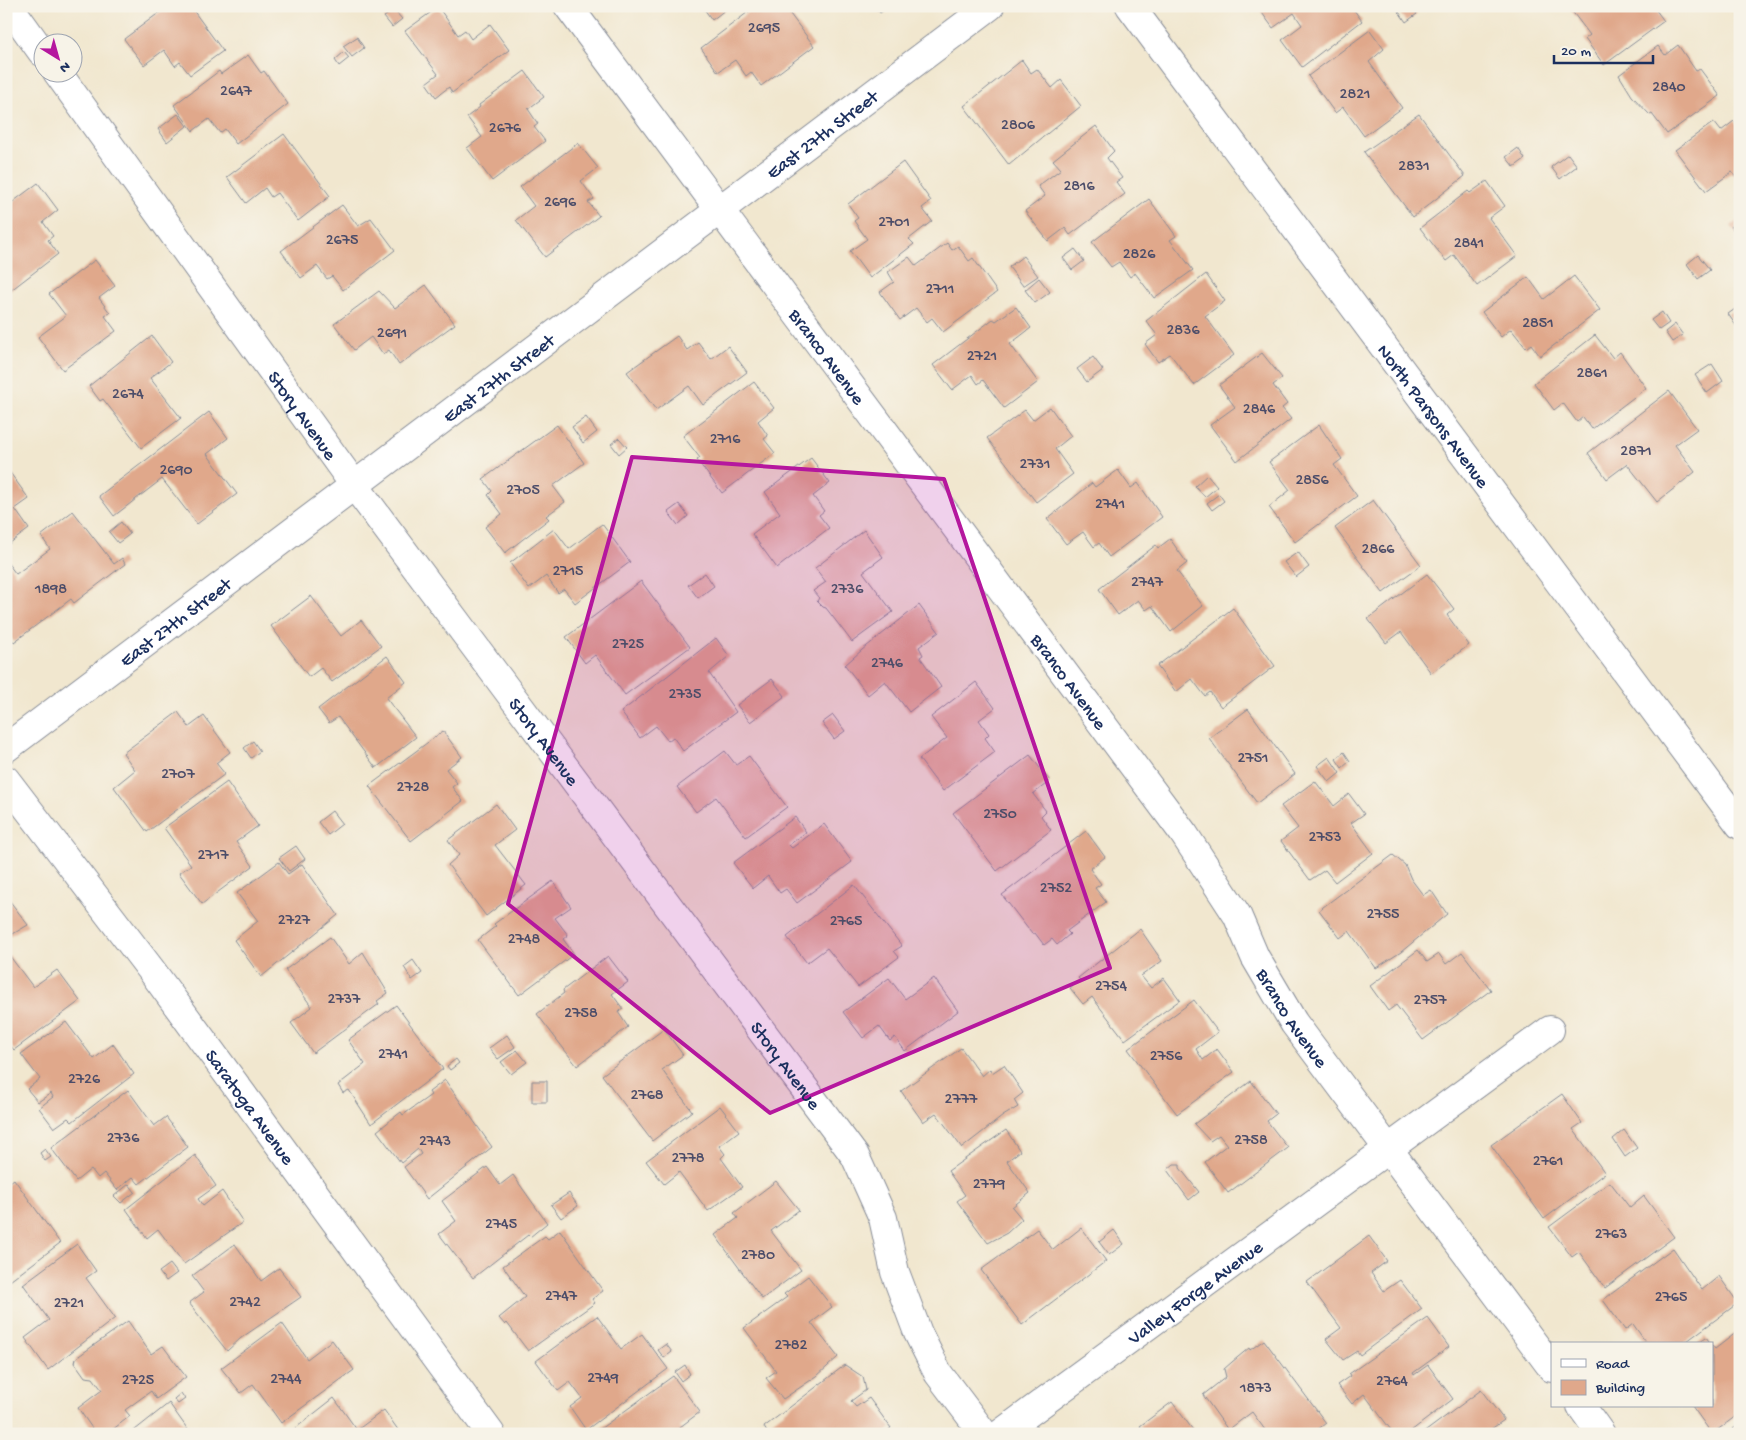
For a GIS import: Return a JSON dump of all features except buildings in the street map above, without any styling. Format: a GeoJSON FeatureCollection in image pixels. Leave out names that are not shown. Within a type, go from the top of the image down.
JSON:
{"type":"FeatureCollection","features":[{"type":"Feature","properties":{"kind":"street"},"geometry":{"type":"LineString","coordinates":[[9,6],[32,38]]}},
{"type":"Feature","properties":{"kind":"street","name":"Branco Avenue"},"geometry":{"type":"LineString","coordinates":[[568,6],[1184,834],[1237,915],[1255,957],[1294,1024],[1551,1367]]}},
{"type":"Feature","properties":{"kind":"street","name":"East 27th Street"},"geometry":{"type":"LineString","coordinates":[[6,748],[990,6]]}},
{"type":"Feature","properties":{"kind":"street","name":"North Parsons Avenue"},"geometry":{"type":"LineString","coordinates":[[1130,6],[1740,825]]}},
{"type":"Feature","properties":{"kind":"street","name":"Story Avenue"},"geometry":{"type":"LineString","coordinates":[[64,82],[355,486],[855,1156],[883,1218],[895,1272],[918,1333],[938,1373],[984,1434]]}},
{"type":"Feature","properties":{"kind":"street","name":"Saratoga Avenue"},"geometry":{"type":"LineString","coordinates":[[6,780],[152,971],[491,1434]]}},
{"type":"Feature","properties":{"kind":"street","name":"Valley Forge Avenue"},"geometry":{"type":"LineString","coordinates":[[1000,1434],[1550,1030]]}},
{"type":"Feature","properties":{"kind":"street"},"geometry":{"type":"LineString","coordinates":[[1582,1408],[1601,1434]]}},
{"type":"Feature","properties":{"kind":"highlighted area"},"geometry":{"type":"Polygon","coordinates":[[[632,457],[944,479],[1110,968],[770,1113],[508,904],[632,457]]]}}]}
